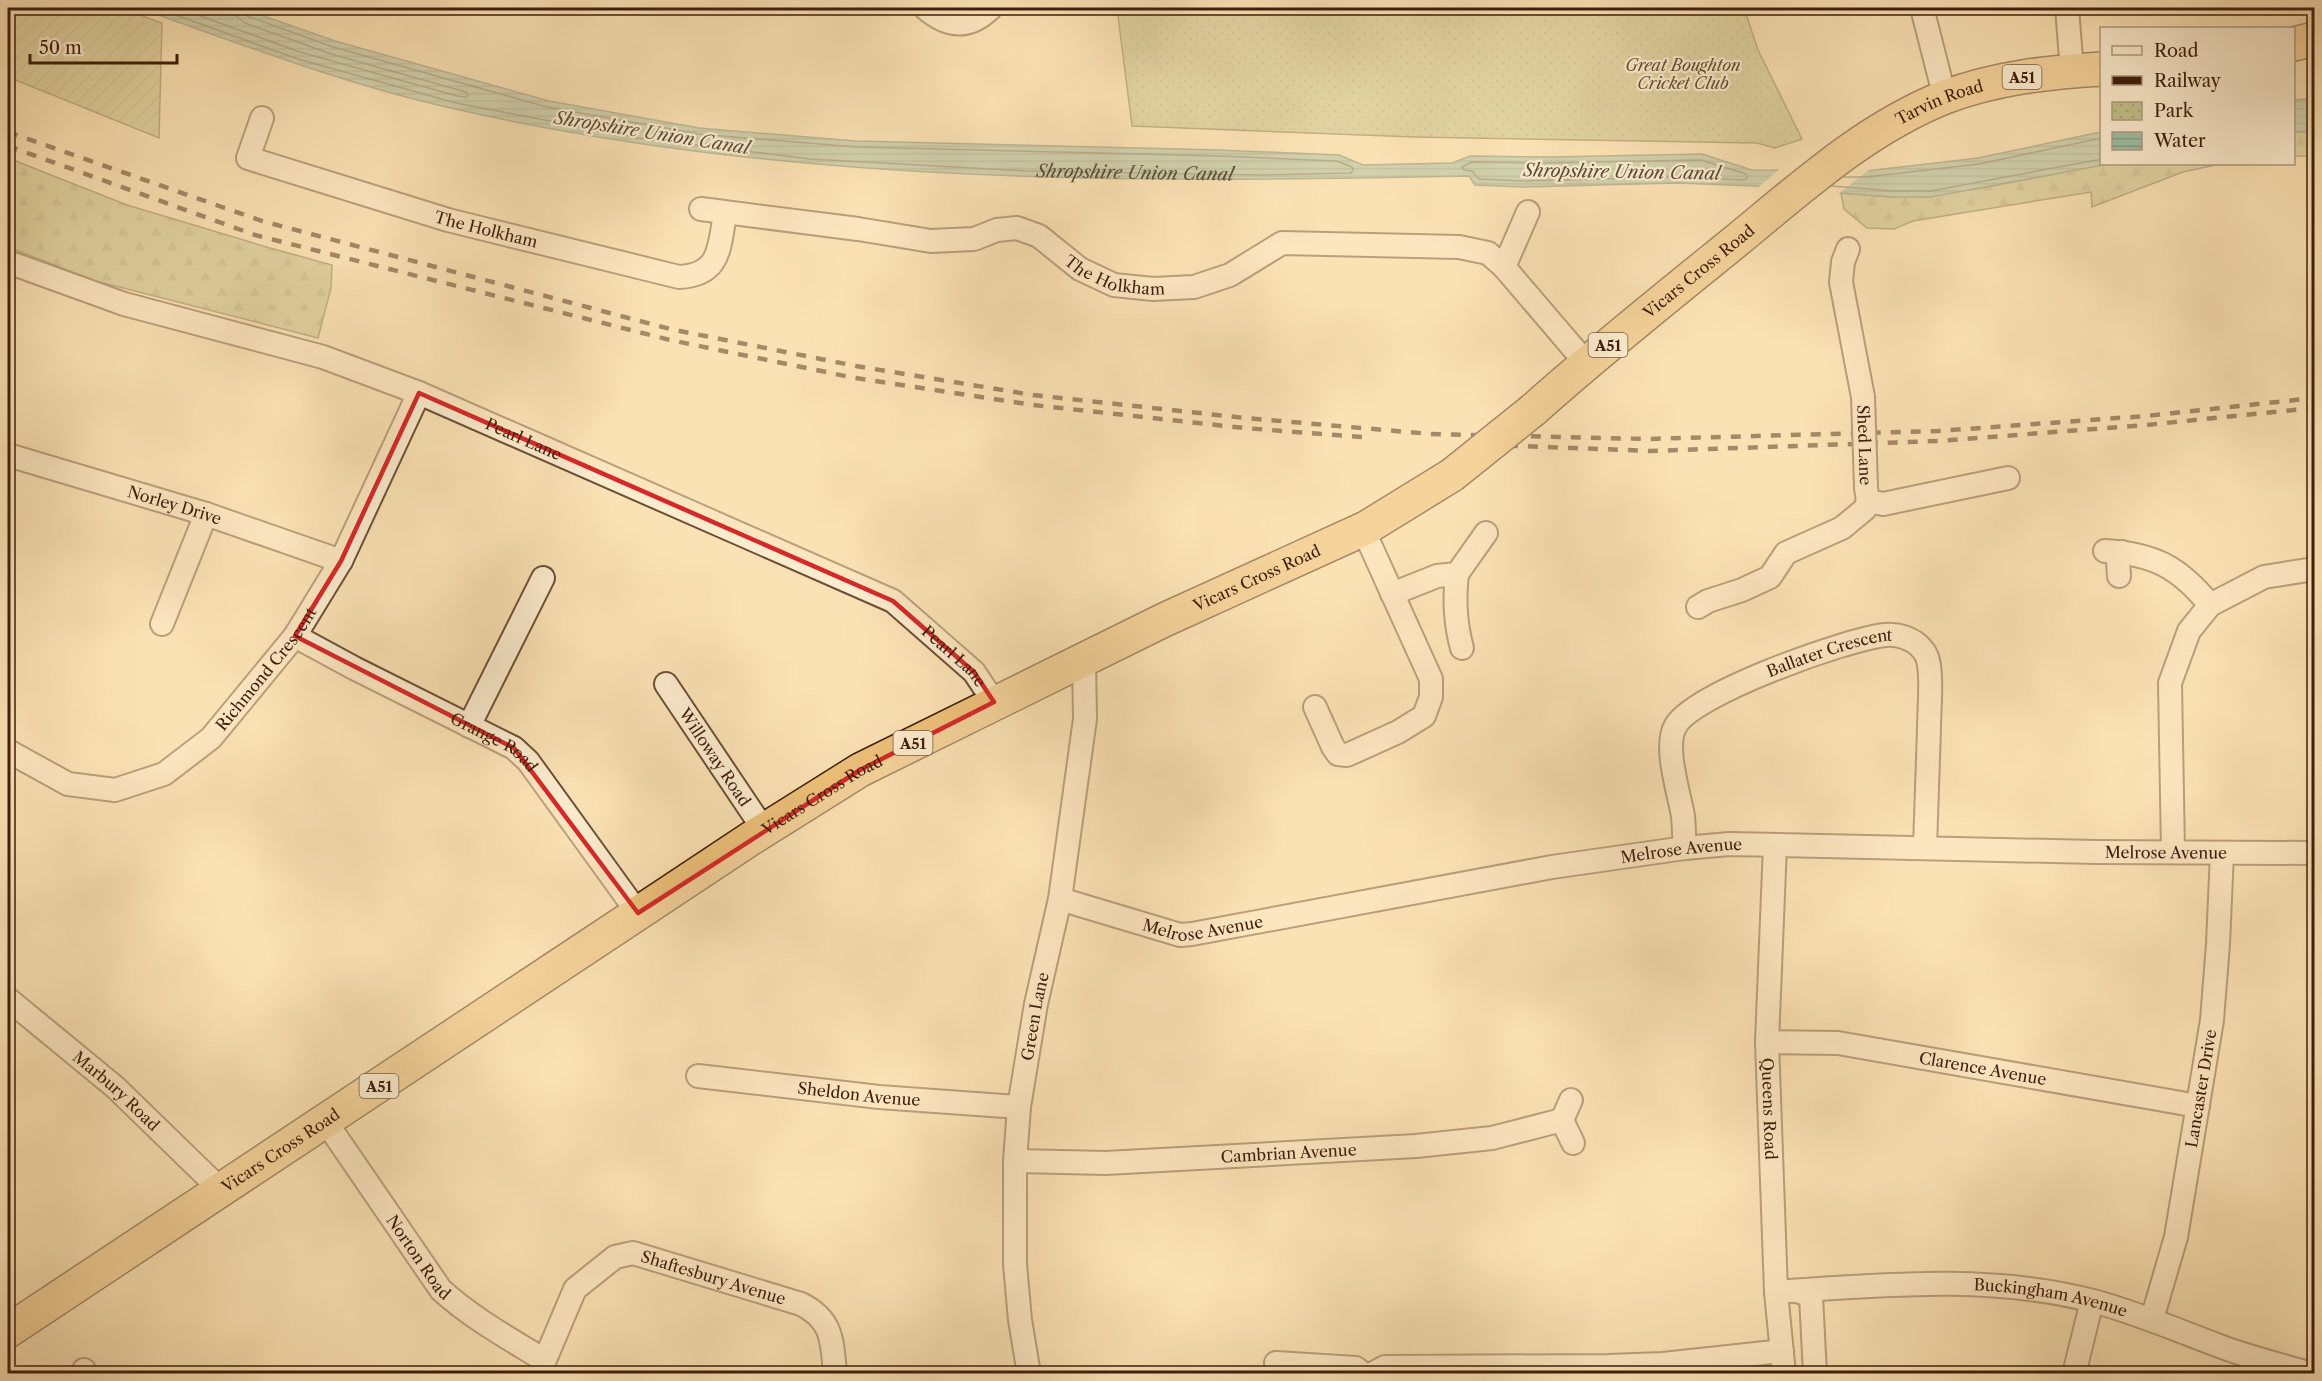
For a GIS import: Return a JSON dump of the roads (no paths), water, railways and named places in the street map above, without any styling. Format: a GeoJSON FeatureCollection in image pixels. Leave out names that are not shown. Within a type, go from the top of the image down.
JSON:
{"type":"FeatureCollection","features":[{"type":"Feature","properties":{"kind":"highway"},"geometry":{"type":"LineString","coordinates":[[2295,44],[2314,39]]}},
{"type":"Feature","properties":{"kind":"highway","name":"Tarvin Road"},"geometry":{"type":"LineString","coordinates":[[1798,189],[1887,125],[1945,98],[1972,88],[2022,77],[2087,70]]}},
{"type":"Feature","properties":{"kind":"highway","name":"Vicars Cross Road"},"geometry":{"type":"LineString","coordinates":[[8,1331],[764,830],[860,770],[1164,620],[1363,530],[1452,475],[1798,189]]}},
{"type":"Feature","properties":{"kind":"street"},"geometry":{"type":"LineString","coordinates":[[925,8],[938,18],[961,24],[981,17],[991,8]]}},
{"type":"Feature","properties":{"kind":"street"},"geometry":{"type":"LineString","coordinates":[[1922,8],[1945,98]]}},
{"type":"Feature","properties":{"kind":"street"},"geometry":{"type":"LineString","coordinates":[[2067,8],[2087,70]]}},
{"type":"Feature","properties":{"kind":"street","name":"The Holkham"},"geometry":{"type":"LineString","coordinates":[[262,118],[248,158],[448,220],[679,277],[692,276],[712,266],[718,252],[725,214]]}},
{"type":"Feature","properties":{"kind":"street","name":"The Holkham"},"geometry":{"type":"LineString","coordinates":[[701,209],[725,214],[858,229],[931,241],[974,239],[997,230],[1017,228],[1039,236],[1080,269],[1114,285],[1153,289],[1194,287],[1230,275],[1282,243],[1459,247],[1488,253],[1504,267],[1586,363]]}},
{"type":"Feature","properties":{"kind":"street"},"geometry":{"type":"LineString","coordinates":[[1504,267],[1528,212]]}},
{"type":"Feature","properties":{"kind":"street","name":"Shed Lane"},"geometry":{"type":"LineString","coordinates":[[1848,249],[1843,261],[1840,282],[1863,397],[1867,494],[1883,504],[2007,478]]}},
{"type":"Feature","properties":{"kind":"street","name":"Pearl Lane"},"geometry":{"type":"LineString","coordinates":[[8,262],[124,304],[323,357],[418,393],[893,601],[974,672],[994,702]]}},
{"type":"Feature","properties":{"kind":"street","name":"Richmond Crescent"},"geometry":{"type":"LineString","coordinates":[[8,751],[68,784],[115,790],[164,774],[211,738],[295,636],[341,561],[418,393]]}},
{"type":"Feature","properties":{"kind":"street","name":"Norley Drive"},"geometry":{"type":"LineString","coordinates":[[8,455],[206,514],[341,561]]}},
{"type":"Feature","properties":{"kind":"street"},"geometry":{"type":"LineString","coordinates":[[1698,607],[1770,577],[1786,553],[1842,528],[1865,509],[1867,494]]}},
{"type":"Feature","properties":{"kind":"street"},"geometry":{"type":"LineString","coordinates":[[162,624],[206,514]]}},
{"type":"Feature","properties":{"kind":"street"},"geometry":{"type":"LineString","coordinates":[[1314,706],[1333,747],[1338,754],[1347,755],[1398,732],[1424,716],[1431,697],[1431,679],[1363,530]]}},
{"type":"Feature","properties":{"kind":"street"},"geometry":{"type":"LineString","coordinates":[[1462,648],[1456,628],[1454,595],[1457,574],[1486,533]]}},
{"type":"Feature","properties":{"kind":"street"},"geometry":{"type":"LineString","coordinates":[[2119,576],[2118,561],[2113,551],[2142,555],[2173,568],[2195,587],[2210,605]]}},
{"type":"Feature","properties":{"kind":"street"},"geometry":{"type":"LineString","coordinates":[[2173,851],[2170,683],[2189,631],[2210,605],[2264,577],[2314,569]]}},
{"type":"Feature","properties":{"kind":"street"},"geometry":{"type":"LineString","coordinates":[[1392,594],[1437,576],[1457,574]]}},
{"type":"Feature","properties":{"kind":"street"},"geometry":{"type":"LineString","coordinates":[[469,726],[543,578]]}},
{"type":"Feature","properties":{"kind":"street","name":"Ballater Crescent"},"geometry":{"type":"LineString","coordinates":[[1684,848],[1683,818],[1671,741],[1678,722],[1699,704],[1724,691],[1805,657],[1875,637],[1893,635],[1907,638],[1917,644],[1924,651],[1928,662],[1930,696],[1925,847]]}},
{"type":"Feature","properties":{"kind":"street","name":"Grange Road"},"geometry":{"type":"LineString","coordinates":[[295,636],[514,748],[528,761],[638,913]]}},
{"type":"Feature","properties":{"kind":"street","name":"Green Lane"},"geometry":{"type":"LineString","coordinates":[[1029,1374],[1020,1320],[1015,1264],[1019,1107],[1036,1004],[1060,899],[1085,719],[1084,661]]}},
{"type":"Feature","properties":{"kind":"street","name":"Willoway Road"},"geometry":{"type":"LineString","coordinates":[[666,684],[764,830]]}},
{"type":"Feature","properties":{"kind":"street","name":"Melrose Avenue"},"geometry":{"type":"LineString","coordinates":[[1060,899],[1180,935],[1552,867],[1684,848],[1729,844],[2086,852],[2314,853]]}},
{"type":"Feature","properties":{"kind":"street","name":"Queens Road"},"geometry":{"type":"LineString","coordinates":[[1774,845],[1767,1042],[1815,1374]]}},
{"type":"Feature","properties":{"kind":"street","name":"Lancaster Drive"},"geometry":{"type":"LineString","coordinates":[[2151,1319],[2176,1237],[2212,1020],[2222,854]]}},
{"type":"Feature","properties":{"kind":"street","name":"Marbury Road"},"geometry":{"type":"LineString","coordinates":[[8,999],[115,1087],[221,1190]]}},
{"type":"Feature","properties":{"kind":"street","name":"Clarence Avenue"},"geometry":{"type":"LineString","coordinates":[[1767,1042],[1838,1043],[2198,1106]]}},
{"type":"Feature","properties":{"kind":"street","name":"Sheldon Avenue"},"geometry":{"type":"LineString","coordinates":[[698,1076],[879,1097],[1019,1107]]}},
{"type":"Feature","properties":{"kind":"street","name":"Cambrian Avenue"},"geometry":{"type":"LineString","coordinates":[[1016,1161],[1106,1162],[1416,1146],[1492,1138],[1566,1110],[1573,1143]]}},
{"type":"Feature","properties":{"kind":"street","name":"Norton Road"},"geometry":{"type":"LineString","coordinates":[[326,1122],[441,1290],[541,1367]]}},
{"type":"Feature","properties":{"kind":"street","name":"Shaftesbury Avenue"},"geometry":{"type":"LineString","coordinates":[[541,1367],[575,1289],[615,1257],[633,1253],[801,1304],[815,1311],[827,1324],[832,1343],[835,1374]]}},
{"type":"Feature","properties":{"kind":"street","name":"Buckingham Avenue"},"geometry":{"type":"LineString","coordinates":[[1802,1292],[1944,1283],[2020,1289],[2092,1301],[2151,1319],[2225,1348],[2314,1373]]}},
{"type":"Feature","properties":{"kind":"street","name":"Queens Road"},"geometry":{"type":"LineString","coordinates":[[1784,1374],[1782,1351],[1802,1292]]}},
{"type":"Feature","properties":{"kind":"street"},"geometry":{"type":"LineString","coordinates":[[2074,1374],[2092,1301]]}},
{"type":"Feature","properties":{"kind":"street"},"geometry":{"type":"LineString","coordinates":[[1372,1374],[1385,1367],[1608,1366],[1782,1351]]}},
{"type":"Feature","properties":{"kind":"street"},"geometry":{"type":"LineString","coordinates":[[1276,1363],[1356,1368],[1363,1374]]}},
{"type":"Feature","properties":{"kind":"water","name":"Shropshire Union Canal"},"geometry":{"type":"Polygon","coordinates":[[[139,8],[241,8],[335,41],[549,101],[699,128],[856,141],[1339,155],[1363,165],[1452,163],[1470,156],[1702,154],[1752,170],[1866,171],[1978,158],[2100,132],[2100,165],[2103,165],[1931,197],[1892,197],[1754,186],[1677,183],[1522,187],[1475,185],[1469,176],[1214,179],[959,174],[706,153],[580,134],[415,99],[256,50],[139,8]]]}},
{"type":"Feature","properties":{"kind":"water"},"geometry":{"type":"Polygon","coordinates":[[[2314,98],[2314,131],[2295,132],[2295,100],[2314,98]]]}},
{"type":"Feature","properties":{"kind":"railway"},"geometry":{"type":"LineString","coordinates":[[8,132],[262,221],[670,329],[856,366],[1033,395],[1245,418],[1431,434],[1647,439],[1938,431],[2146,416],[2314,398]]}},
{"type":"Feature","properties":{"kind":"railway"},"geometry":{"type":"LineString","coordinates":[[8,146],[255,235],[670,340],[855,378],[1033,405],[1244,428],[1363,437]]}},
{"type":"Feature","properties":{"kind":"railway"},"geometry":{"type":"LineString","coordinates":[[1468,444],[1651,451],[1938,441],[2146,425],[2314,408]]}},
{"type":"Feature","properties":{"kind":"park label","name":"Great Boughton Cricket Club"},"geometry":{"type":"Point","coordinates":[1683,74]}}]}
